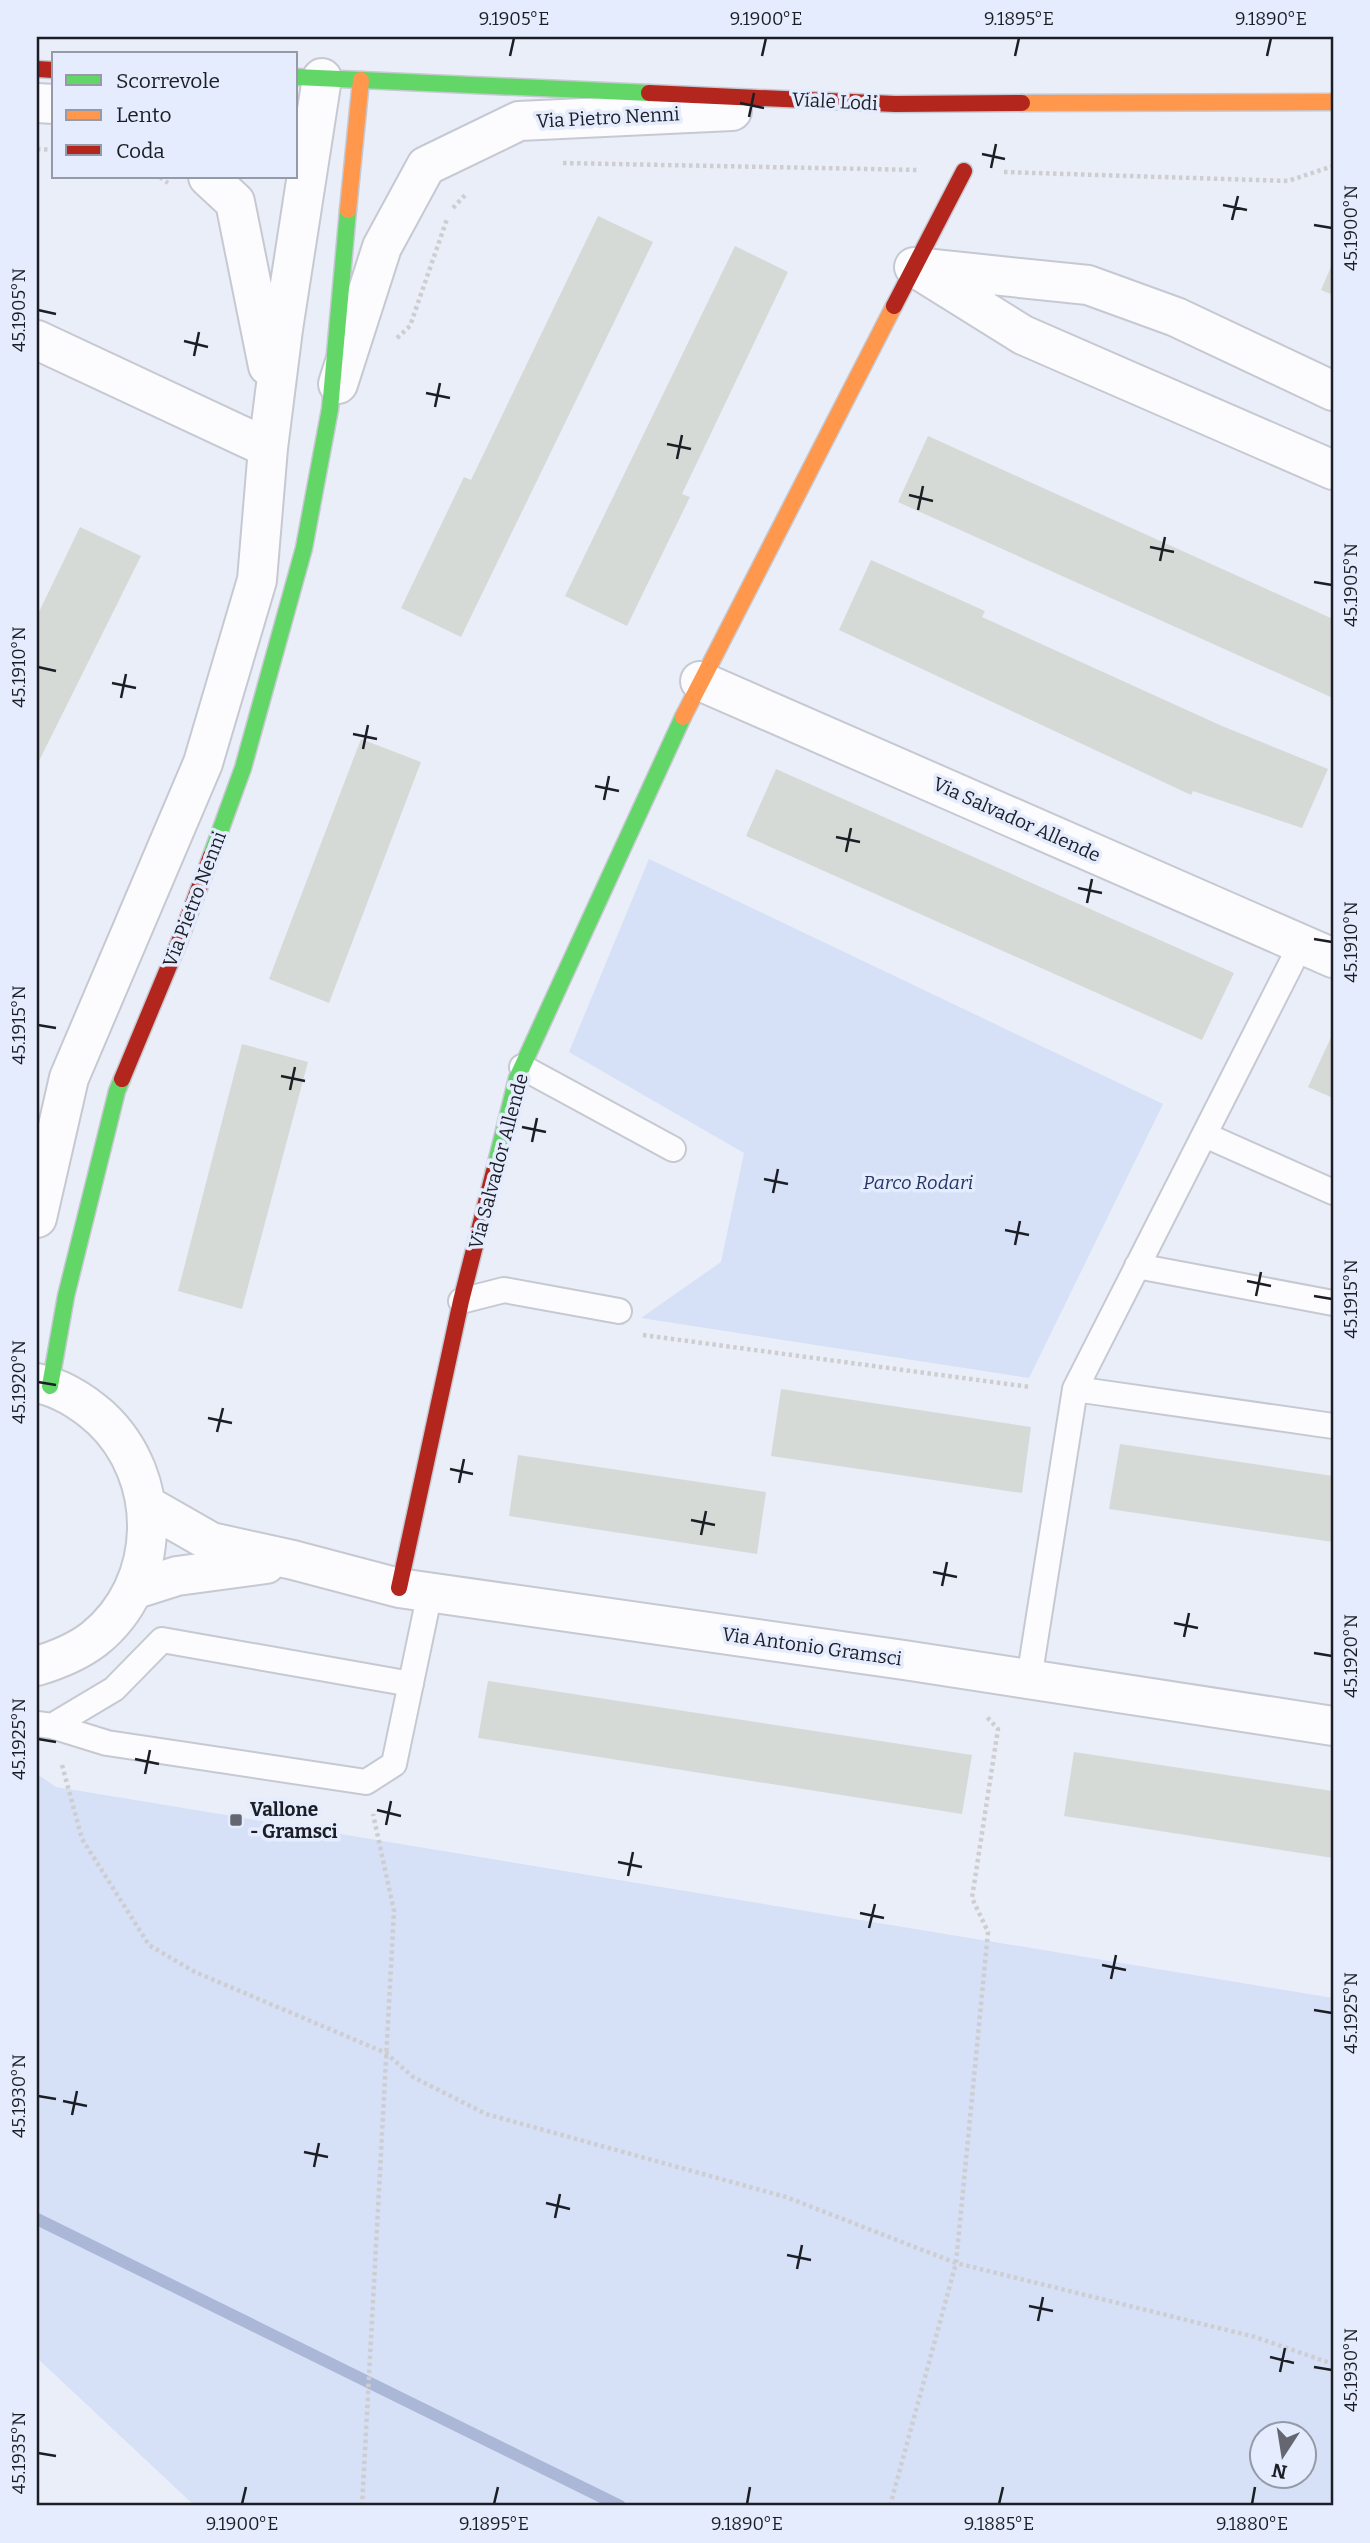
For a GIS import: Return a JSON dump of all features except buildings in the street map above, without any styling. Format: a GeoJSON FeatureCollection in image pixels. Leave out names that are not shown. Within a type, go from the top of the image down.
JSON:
{"type":"FeatureCollection","features":[{"type":"Feature","properties":{"kind":"street","name":"Viale Lodi"},"geometry":{"type":"LineString","coordinates":[[309,78],[895,104],[1333,102]]}},
{"type":"Feature","properties":{"kind":"street"},"geometry":{"type":"LineString","coordinates":[[298,178],[309,78]]}},
{"type":"Feature","properties":{"kind":"street","name":"Via Pietro Nenni"},"geometry":{"type":"LineString","coordinates":[[330,410],[335,334],[361,80]]}},
{"type":"Feature","properties":{"kind":"street","name":"Via Pietro Nenni"},"geometry":{"type":"LineString","coordinates":[[43,1385],[117,1091],[179,942],[243,768],[304,548],[330,410],[382,247],[426,166],[519,121],[895,104]]}},
{"type":"Feature","properties":{"kind":"street","name":"Via Salvador Allende"},"geometry":{"type":"LineString","coordinates":[[415,1590],[461,1301],[517,1078],[700,681],[964,171]]}},
{"type":"Feature","properties":{"kind":"street"},"geometry":{"type":"LineString","coordinates":[[37,1218],[69,1078],[203,763],[257,580],[268,448],[298,178]]}},
{"type":"Feature","properties":{"kind":"street"},"geometry":{"type":"LineString","coordinates":[[190,183],[235,202],[274,396]]}},
{"type":"Feature","properties":{"kind":"street"},"geometry":{"type":"LineString","coordinates":[[915,267],[1088,285],[1176,317],[1333,391]]}},
{"type":"Feature","properties":{"kind":"street"},"geometry":{"type":"LineString","coordinates":[[915,267],[1023,335],[1333,470]]}},
{"type":"Feature","properties":{"kind":"street"},"geometry":{"type":"LineString","coordinates":[[37,340],[268,448]]}},
{"type":"Feature","properties":{"kind":"street","name":"Via Salvador Allende"},"geometry":{"type":"LineString","coordinates":[[700,681],[1333,958]]}},
{"type":"Feature","properties":{"kind":"street"},"geometry":{"type":"LineString","coordinates":[[37,1667],[67,1656],[94,1638],[117,1616],[134,1590],[147,1549],[148,1506],[137,1467],[116,1432],[86,1405],[43,1385]]}},
{"type":"Feature","properties":{"kind":"street","name":"Via Antonio Gramsci"},"geometry":{"type":"LineString","coordinates":[[148,1506],[211,1542],[415,1590],[1333,1726]]}},
{"type":"Feature","properties":{"kind":"street","name":"Via Antonio Gramsci"},"geometry":{"type":"LineString","coordinates":[[134,1590],[177,1576],[293,1560]]}},
{"type":"Feature","properties":{"kind":"lane"},"geometry":{"type":"LineString","coordinates":[[1029,1679],[1075,1389],[1292,962]]}},
{"type":"Feature","properties":{"kind":"lane"},"geometry":{"type":"LineString","coordinates":[[522,1067],[673,1149]]}},
{"type":"Feature","properties":{"kind":"lane"},"geometry":{"type":"LineString","coordinates":[[1205,1135],[1333,1192]]}},
{"type":"Feature","properties":{"kind":"lane"},"geometry":{"type":"LineString","coordinates":[[1137,1266],[1333,1303]]}},
{"type":"Feature","properties":{"kind":"lane"},"geometry":{"type":"LineString","coordinates":[[461,1301],[504,1290],[619,1311]]}},
{"type":"Feature","properties":{"kind":"lane"},"geometry":{"type":"LineString","coordinates":[[1075,1389],[1333,1426]]}},
{"type":"Feature","properties":{"kind":"lane"},"geometry":{"type":"LineString","coordinates":[[44,1725],[107,1743],[366,1782],[394,1764],[411,1684],[415,1590]]}},
{"type":"Feature","properties":{"kind":"lane"},"geometry":{"type":"LineString","coordinates":[[44,1725],[114,1689],[162,1640],[411,1684]]}},
{"type":"Feature","properties":{"kind":"path"},"geometry":{"type":"LineString","coordinates":[[557,163],[1288,181],[1333,166]]}},
{"type":"Feature","properties":{"kind":"path"},"geometry":{"type":"LineString","coordinates":[[165,178],[190,183]]}},
{"type":"Feature","properties":{"kind":"path"},"geometry":{"type":"LineString","coordinates":[[353,337],[380,342],[397,338],[410,327],[450,211],[474,186]]}},
{"type":"Feature","properties":{"kind":"path"},"geometry":{"type":"LineString","coordinates":[[619,1311],[628,1333],[1030,1387]]}},
{"type":"Feature","properties":{"kind":"path"},"geometry":{"type":"LineString","coordinates":[[890,2506],[956,2263],[988,1932],[972,1898],[998,1729],[983,1712],[989,1673]]}},
{"type":"Feature","properties":{"kind":"path"},"geometry":{"type":"LineString","coordinates":[[44,1725],[82,1839],[149,1945],[195,1972],[386,2053],[413,2077],[486,2114],[786,2197],[956,2263],[1255,2337],[1333,2364]]}},
{"type":"Feature","properties":{"kind":"path"},"geometry":{"type":"LineString","coordinates":[[362,2506],[394,1911],[366,1782]]}},
{"type":"Feature","properties":{"kind":"green space","name":"Parco Rodari"},"geometry":{"type":"Polygon","coordinates":[[[649,859],[1163,1104],[1029,1378],[641,1318],[721,1262],[744,1153],[569,1052],[649,859]]]}},
{"type":"Feature","properties":{"kind":"green space"},"geometry":{"type":"Polygon","coordinates":[[[37,1774],[56,1787],[1333,1998],[1333,2506],[195,2506],[37,2358],[37,1774]]]}},
{"type":"Feature","properties":{"kind":"waterway"},"geometry":{"type":"LineString","coordinates":[[37,2219],[620,2506]]}},
{"type":"Feature","properties":{"kind":"traffic: fast"},"geometry":{"type":"LineString","coordinates":[[298,77],[649,93]]}},
{"type":"Feature","properties":{"kind":"traffic: fast"},"geometry":{"type":"LineString","coordinates":[[211,856],[243,768],[304,548],[330,409],[348,210]]}},
{"type":"Feature","properties":{"kind":"traffic: fast"},"geometry":{"type":"LineString","coordinates":[[494,1171],[517,1078],[683,717]]}},
{"type":"Feature","properties":{"kind":"traffic: fast"},"geometry":{"type":"LineString","coordinates":[[50,1386],[66,1296],[122,1079]]}},
{"type":"Feature","properties":{"kind":"traffic: slow"},"geometry":{"type":"LineString","coordinates":[[348,210],[361,80]]}},
{"type":"Feature","properties":{"kind":"traffic: slow"},"geometry":{"type":"LineString","coordinates":[[1022,103],[1333,102]]}},
{"type":"Feature","properties":{"kind":"traffic: slow"},"geometry":{"type":"LineString","coordinates":[[683,717],[894,306]]}},
{"type":"Feature","properties":{"kind":"traffic: jam"},"geometry":{"type":"LineString","coordinates":[[37,69],[52,70]]}},
{"type":"Feature","properties":{"kind":"traffic: jam"},"geometry":{"type":"LineString","coordinates":[[649,93],[895,104],[1022,103]]}},
{"type":"Feature","properties":{"kind":"traffic: jam"},"geometry":{"type":"LineString","coordinates":[[894,306],[964,171]]}},
{"type":"Feature","properties":{"kind":"traffic: jam"},"geometry":{"type":"LineString","coordinates":[[122,1079],[179,942],[211,856]]}},
{"type":"Feature","properties":{"kind":"traffic: jam"},"geometry":{"type":"LineString","coordinates":[[399,1588],[461,1301],[494,1171]]}},
{"type":"Feature","properties":{"kind":"place","name":"Vallone - Gramsci"},"geometry":{"type":"Point","coordinates":[236,1820]}}]}
